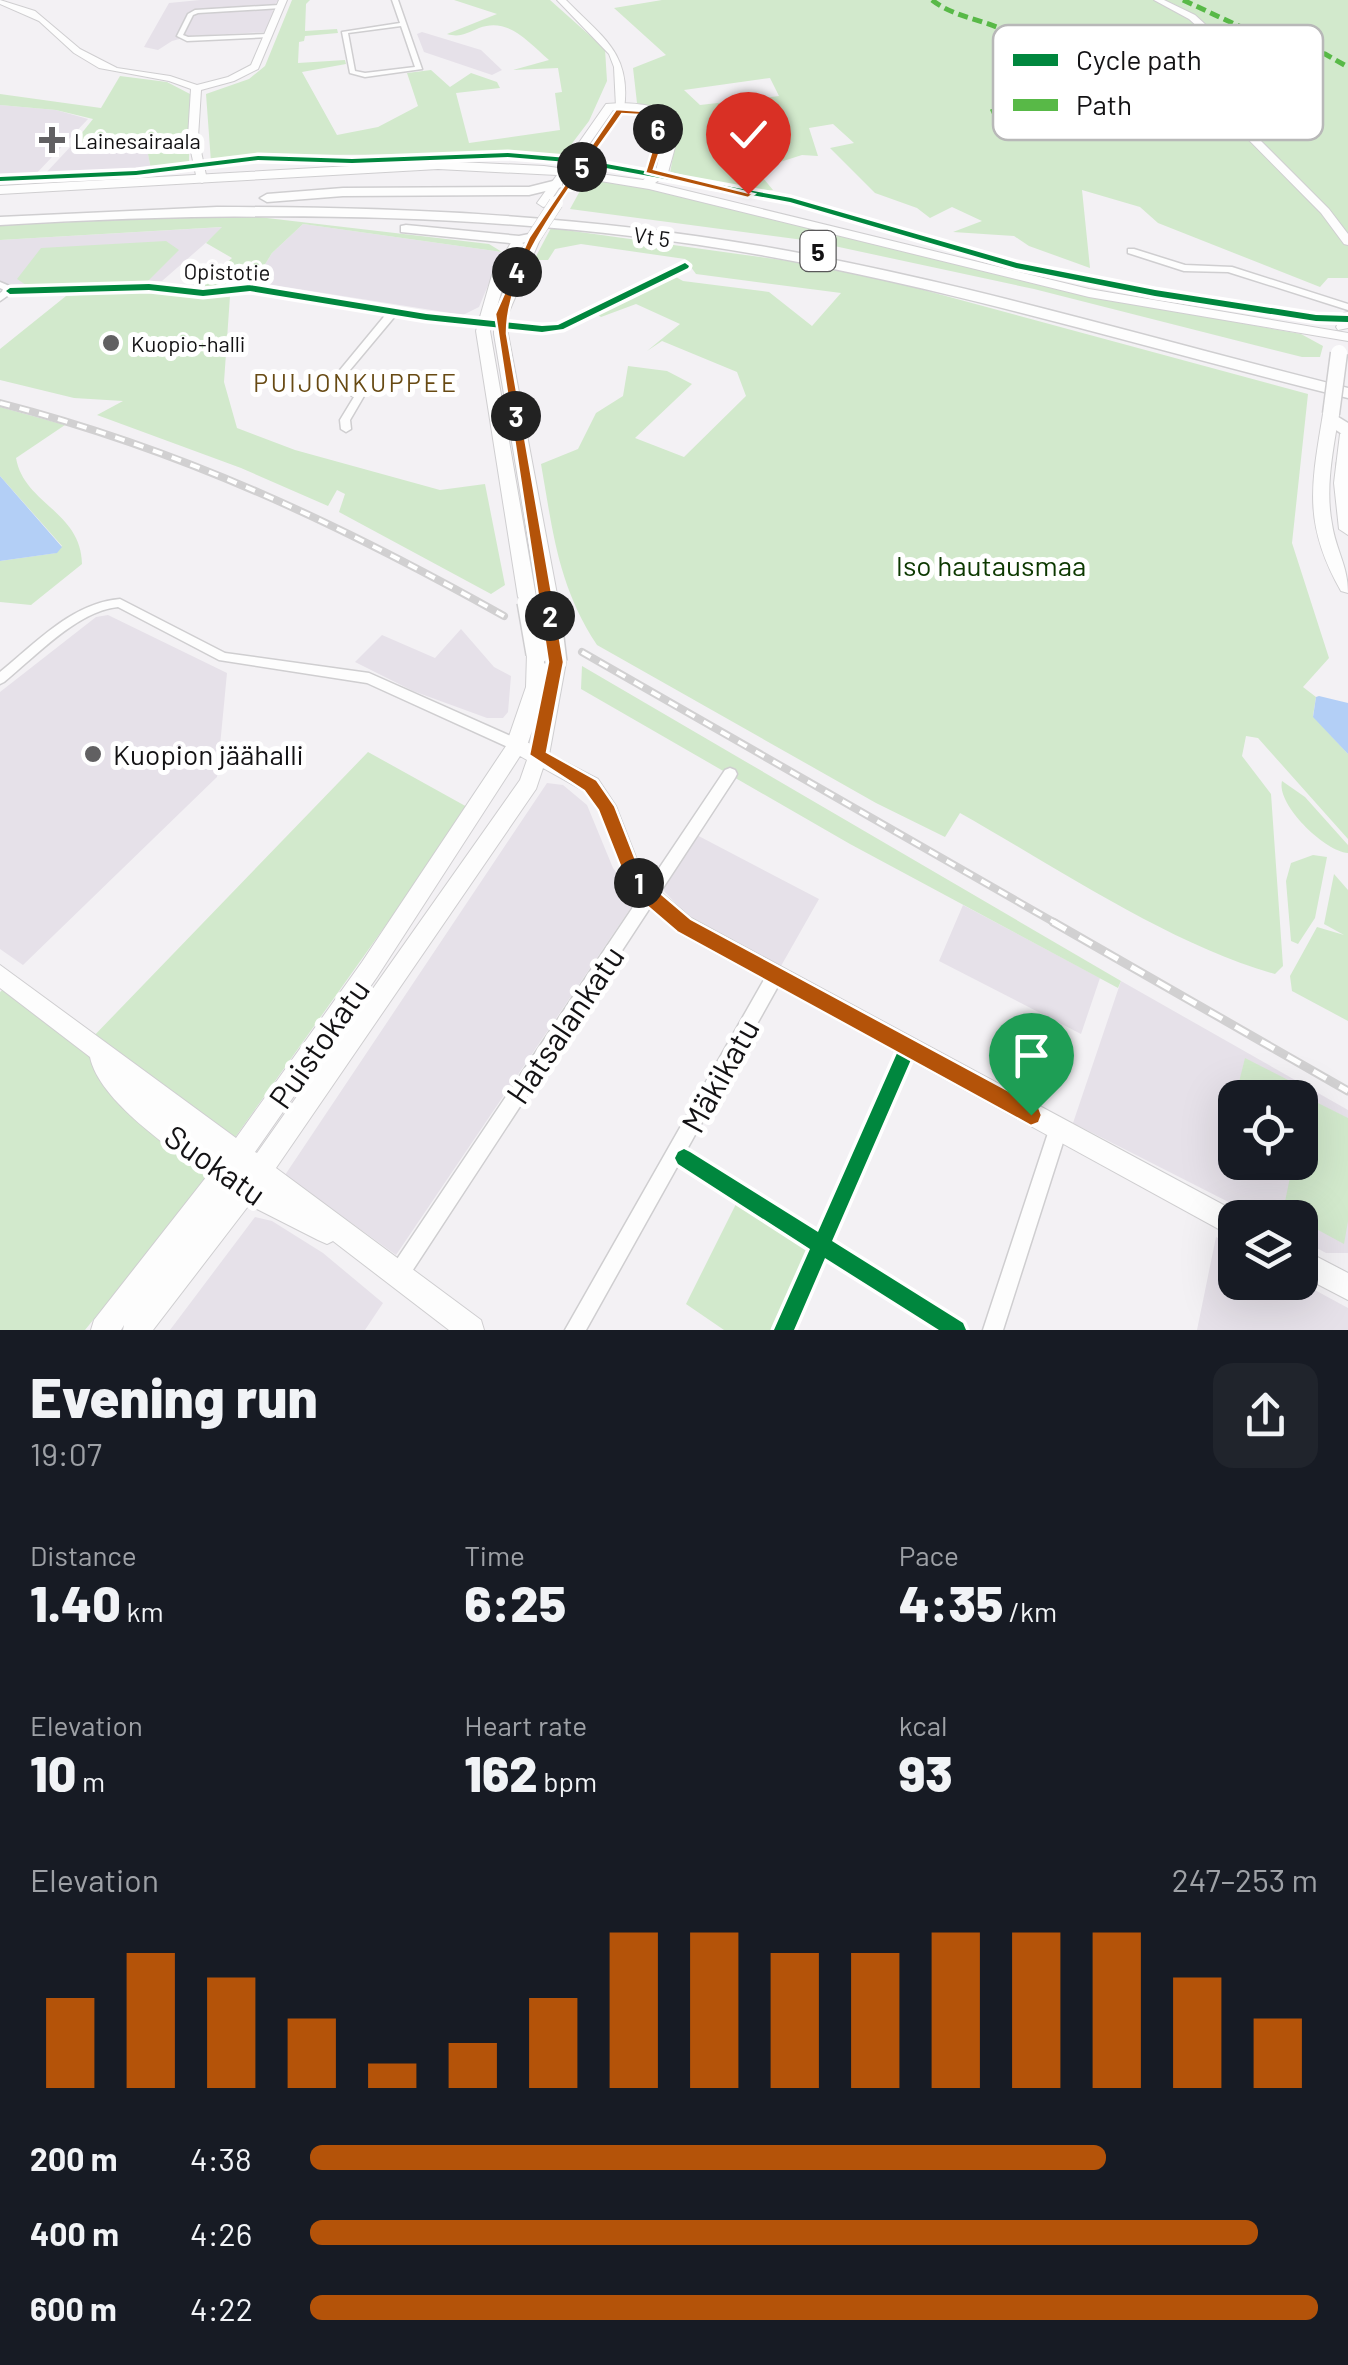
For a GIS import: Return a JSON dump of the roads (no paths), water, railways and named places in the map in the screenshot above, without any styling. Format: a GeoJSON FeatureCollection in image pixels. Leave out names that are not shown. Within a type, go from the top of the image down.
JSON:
{"type":"FeatureCollection","features":[{"type":"Feature","properties":{"kind":"highway"},"geometry":{"type":"LineString","coordinates":[[229,206],[343,192],[556,191]]}},
{"type":"Feature","properties":{"kind":"highway"},"geometry":{"type":"LineString","coordinates":[[229,206],[476,236],[525,237]]}},
{"type":"Feature","properties":{"kind":"highway","name":"Vt 5"},"geometry":{"type":"LineString","coordinates":[[0,212],[229,206],[527,213],[738,238],[980,286],[1348,382]]}},
{"type":"Feature","properties":{"kind":"highway","name":"Vt 5"},"geometry":{"type":"LineString","coordinates":[[0,222],[229,206],[470,218],[712,244],[913,281],[1348,396]]}},
{"type":"Feature","properties":{"kind":"highway"},"geometry":{"type":"LineString","coordinates":[[476,236],[502,243],[511,255]]}},
{"type":"Feature","properties":{"kind":"highway"},"geometry":{"type":"LineString","coordinates":[[1331,416],[1348,433]]}},
{"type":"Feature","properties":{"kind":"main road"},"geometry":{"type":"LineString","coordinates":[[547,658],[527,597],[493,325],[499,275],[614,108],[641,113],[658,122],[660,140],[651,176]]}},
{"type":"Feature","properties":{"kind":"main road"},"geometry":{"type":"LineString","coordinates":[[0,187],[350,168],[483,165],[651,176],[1089,293],[1344,333]]}},
{"type":"Feature","properties":{"kind":"main road"},"geometry":{"type":"LineString","coordinates":[[651,176],[1093,286],[1344,333]]}},
{"type":"Feature","properties":{"kind":"main road"},"geometry":{"type":"LineString","coordinates":[[525,237],[514,278],[493,325],[549,605],[547,658],[528,750]]}},
{"type":"Feature","properties":{"kind":"main road"},"geometry":{"type":"LineString","coordinates":[[1344,333],[1318,480],[1326,541],[1348,586]]}},
{"type":"Feature","properties":{"kind":"main road"},"geometry":{"type":"LineString","coordinates":[[1348,433],[1348,529]]}},
{"type":"Feature","properties":{"kind":"street"},"geometry":{"type":"LineString","coordinates":[[396,0],[404,24],[419,69],[365,76],[352,72],[346,32],[404,24]]}},
{"type":"Feature","properties":{"kind":"street"},"geometry":{"type":"LineString","coordinates":[[561,0],[613,53],[619,66],[614,108]]}},
{"type":"Feature","properties":{"kind":"street"},"geometry":{"type":"LineString","coordinates":[[1158,0],[1201,25]]}},
{"type":"Feature","properties":{"kind":"street"},"geometry":{"type":"LineString","coordinates":[[0,1],[44,18],[94,62],[191,85],[250,70],[258,64],[281,4],[191,14],[180,36],[187,39],[268,36]]}},
{"type":"Feature","properties":{"kind":"street"},"geometry":{"type":"LineString","coordinates":[[191,85],[193,137],[202,177]]}},
{"type":"Feature","properties":{"kind":"street"},"geometry":{"type":"LineString","coordinates":[[1254,140],[1326,211],[1348,242]]}},
{"type":"Feature","properties":{"kind":"street"},"geometry":{"type":"LineString","coordinates":[[1131,251],[1184,268],[1229,269],[1348,307]]}},
{"type":"Feature","properties":{"kind":"street","name":"Opistotie"},"geometry":{"type":"LineString","coordinates":[[3,291],[149,287],[195,293],[250,288],[493,325],[560,327],[685,266]]}},
{"type":"Feature","properties":{"kind":"street"},"geometry":{"type":"LineString","coordinates":[[346,429],[345,420],[359,396],[342,386],[340,376],[393,312]]}},
{"type":"Feature","properties":{"kind":"street"},"geometry":{"type":"LineString","coordinates":[[0,679],[90,609],[109,602],[120,603],[223,657],[369,678],[580,777],[599,795],[625,860],[649,896],[684,926],[1218,1217]]}},
{"type":"Feature","properties":{"kind":"street","name":"Puistokatu"},"geometry":{"type":"LineString","coordinates":[[136,1330],[242,1172],[529,783],[528,750]]}},
{"type":"Feature","properties":{"kind":"street","name":"Hatsalankatu"},"geometry":{"type":"LineString","coordinates":[[398,1275],[730,774]]}},
{"type":"Feature","properties":{"kind":"street","name":"Suokatu"},"geometry":{"type":"LineString","coordinates":[[0,976],[89,1042],[134,1105],[370,1252],[471,1330]]}},
{"type":"Feature","properties":{"kind":"street","name":"Mäkikatu"},"geometry":{"type":"LineString","coordinates":[[575,1330],[775,976]]}},
{"type":"Feature","properties":{"kind":"street"},"geometry":{"type":"LineString","coordinates":[[992,1330],[1058,1130]]}},
{"type":"Feature","properties":{"kind":"street","name":"Puistokatu"},"geometry":{"type":"LineString","coordinates":[[104,1330],[242,1172]]}},
{"type":"Feature","properties":{"kind":"street"},"geometry":{"type":"LineString","coordinates":[[1318,1271],[1348,1287]]}},
{"type":"Feature","properties":{"kind":"water"},"geometry":{"type":"Polygon","coordinates":[[[0,476],[62,547],[57,553],[0,561],[0,476]]]}},
{"type":"Feature","properties":{"kind":"water"},"geometry":{"type":"Polygon","coordinates":[[[1319,696],[1348,703],[1348,754],[1313,717],[1319,696]]]}},
{"type":"Feature","properties":{"kind":"railway"},"geometry":{"type":"LineString","coordinates":[[0,403],[133,443],[259,493],[382,551],[504,616]]}},
{"type":"Feature","properties":{"kind":"railway"},"geometry":{"type":"LineString","coordinates":[[582,652],[1057,924]]}},
{"type":"Feature","properties":{"kind":"railway"},"geometry":{"type":"LineString","coordinates":[[1053,922],[1348,1091]]}},
{"type":"Feature","properties":{"kind":"place","name":"Lainesairaala"},"geometry":{"type":"Point","coordinates":[52,140]}},
{"type":"Feature","properties":{"kind":"place","name":"Kuopio-halli"},"geometry":{"type":"Point","coordinates":[111,343]}},
{"type":"Feature","properties":{"kind":"place","name":"Kuopion jäähalli"},"geometry":{"type":"Point","coordinates":[93,754]}},
{"type":"Feature","properties":{"kind":"district","name":"PUIJONKUPPEE"},"geometry":{"type":"Point","coordinates":[356,382]}},
{"type":"Feature","properties":{"kind":"park label","name":"Iso hautausmaa"},"geometry":{"type":"Point","coordinates":[991,565]}}]}
